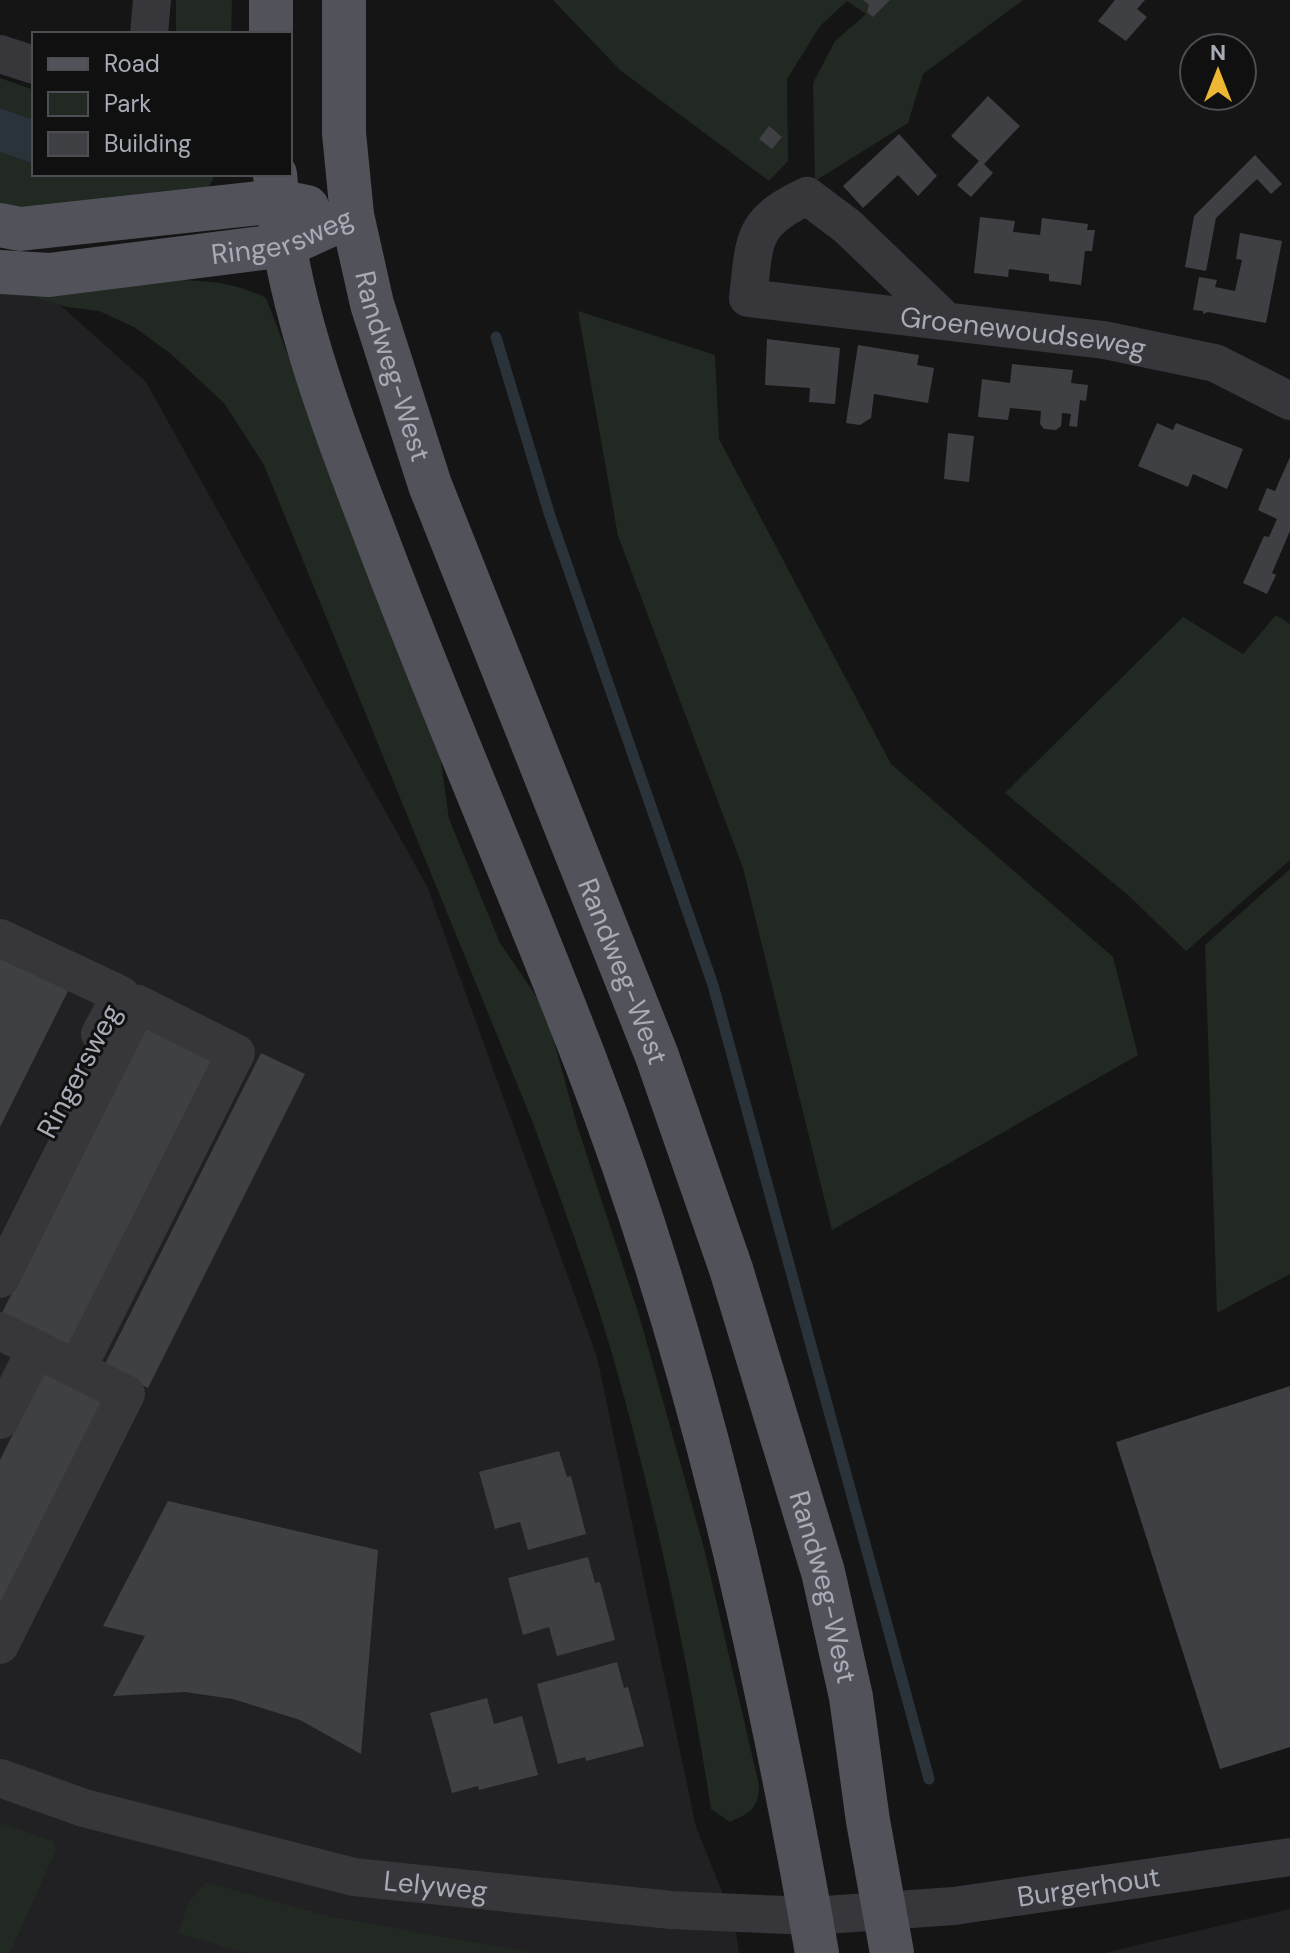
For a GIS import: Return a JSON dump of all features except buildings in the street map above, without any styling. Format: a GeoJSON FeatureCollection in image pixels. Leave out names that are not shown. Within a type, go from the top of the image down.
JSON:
{"type":"FeatureCollection","features":[{"type":"Feature","properties":{"kind":"main road"},"geometry":{"type":"LineString","coordinates":[[271,0],[271,32]]}},
{"type":"Feature","properties":{"kind":"main road","name":"Randweg-West"},"geometry":{"type":"LineString","coordinates":[[344,0],[344,133],[352,215],[372,304],[430,485],[657,1056],[736,1284],[823,1572],[851,1697],[868,1821],[892,1953]]}},
{"type":"Feature","properties":{"kind":"main road"},"geometry":{"type":"LineString","coordinates":[[276,188],[301,316],[332,421],[411,630],[513,872],[590,1071],[655,1261],[745,1585],[780,1744],[814,1934]]}},
{"type":"Feature","properties":{"kind":"main road","name":"Ringersweg"},"geometry":{"type":"LineString","coordinates":[[0,225],[20,229],[276,188],[352,215]]}},
{"type":"Feature","properties":{"kind":"main road","name":"Ringersweg"},"geometry":{"type":"LineString","coordinates":[[0,272],[49,275],[286,245],[352,215]]}},
{"type":"Feature","properties":{"kind":"street"},"geometry":{"type":"LineString","coordinates":[[149,32],[152,0]]}},
{"type":"Feature","properties":{"kind":"street"},"geometry":{"type":"LineString","coordinates":[[0,54],[32,64]]}},
{"type":"Feature","properties":{"kind":"street","name":"Groenewoudseweg"},"geometry":{"type":"LineString","coordinates":[[946,321],[847,226],[807,196],[775,211],[755,238],[748,298],[1104,340],[1215,363],[1290,401]]}},
{"type":"Feature","properties":{"kind":"street","name":"Ringersweg"},"geometry":{"type":"LineString","coordinates":[[0,938],[121,995],[0,1221]]}},
{"type":"Feature","properties":{"kind":"street"},"geometry":{"type":"LineString","coordinates":[[0,1279],[138,1004],[236,1053],[77,1369]]}},
{"type":"Feature","properties":{"kind":"street"},"geometry":{"type":"LineString","coordinates":[[0,1331],[126,1394],[0,1645]]}},
{"type":"Feature","properties":{"kind":"street"},"geometry":{"type":"LineString","coordinates":[[0,1420],[36,1349]]}},
{"type":"Feature","properties":{"kind":"street","name":"Lelyweg"},"geometry":{"type":"LineString","coordinates":[[0,1778],[84,1808],[354,1877],[671,1910],[814,1934],[885,1911]]}},
{"type":"Feature","properties":{"kind":"street","name":"Burgerhout"},"geometry":{"type":"LineString","coordinates":[[885,1911],[954,1906],[1290,1857]]}},
{"type":"Feature","properties":{"kind":"shaded area"},"geometry":{"type":"Polygon","coordinates":[[[0,108],[32,119],[32,163],[0,152],[0,108]]]}},
{"type":"Feature","properties":{"kind":"shaded area"},"geometry":{"type":"Polygon","coordinates":[[[0,251],[146,382],[427,886],[597,1357],[696,1827],[735,1924],[739,1953],[0,1953],[0,251]]]}},
{"type":"Feature","properties":{"kind":"shaded area"},"geometry":{"type":"Polygon","coordinates":[[[1290,1909],[1290,1953],[1104,1953],[1290,1909]]]}},
{"type":"Feature","properties":{"kind":"green space"},"geometry":{"type":"Polygon","coordinates":[[[176,0],[232,0],[231,32],[176,32],[176,0]]]}},
{"type":"Feature","properties":{"kind":"green space"},"geometry":{"type":"Polygon","coordinates":[[[553,0],[1023,0],[923,74],[908,123],[815,181],[813,83],[835,41],[866,14],[847,1],[820,26],[787,79],[788,161],[769,181],[620,70],[553,0]]]}},
{"type":"Feature","properties":{"kind":"green space"},"geometry":{"type":"Polygon","coordinates":[[[0,78],[32,89],[32,119],[0,108],[0,78]]]}},
{"type":"Feature","properties":{"kind":"green space"},"geometry":{"type":"Polygon","coordinates":[[[0,152],[32,163],[32,176],[214,176],[209,187],[0,213],[0,152]]]}},
{"type":"Feature","properties":{"kind":"green space"},"geometry":{"type":"Polygon","coordinates":[[[170,280],[219,283],[266,298],[439,748],[449,819],[500,943],[545,1009],[577,1125],[639,1315],[704,1548],[759,1785],[752,1809],[730,1822],[711,1809],[692,1697],[657,1529],[615,1364],[587,1273],[533,1123],[264,465],[224,403],[171,354],[134,327],[99,311],[67,307],[14,290],[170,280]]]}},
{"type":"Feature","properties":{"kind":"green space"},"geometry":{"type":"Polygon","coordinates":[[[578,311],[715,355],[719,439],[891,764],[1113,957],[1138,1055],[832,1230],[743,868],[618,536],[578,311]]]}},
{"type":"Feature","properties":{"kind":"green space"},"geometry":{"type":"Polygon","coordinates":[[[1276,615],[1290,624],[1290,860],[1186,951],[1128,895],[1005,793],[1183,617],[1243,654],[1276,615]]]}},
{"type":"Feature","properties":{"kind":"green space"},"geometry":{"type":"Polygon","coordinates":[[[1290,869],[1290,1274],[1217,1313],[1205,945],[1290,869]]]}},
{"type":"Feature","properties":{"kind":"green space"},"geometry":{"type":"Polygon","coordinates":[[[0,1823],[53,1841],[56,1850],[10,1953],[0,1953],[0,1823]]]}},
{"type":"Feature","properties":{"kind":"green space"},"geometry":{"type":"Polygon","coordinates":[[[206,1882],[328,1916],[534,1953],[245,1953],[178,1933],[189,1901],[206,1882]]]}},
{"type":"Feature","properties":{"kind":"waterway"},"geometry":{"type":"LineString","coordinates":[[496,337],[550,516],[713,985],[929,1779]]}}]}
